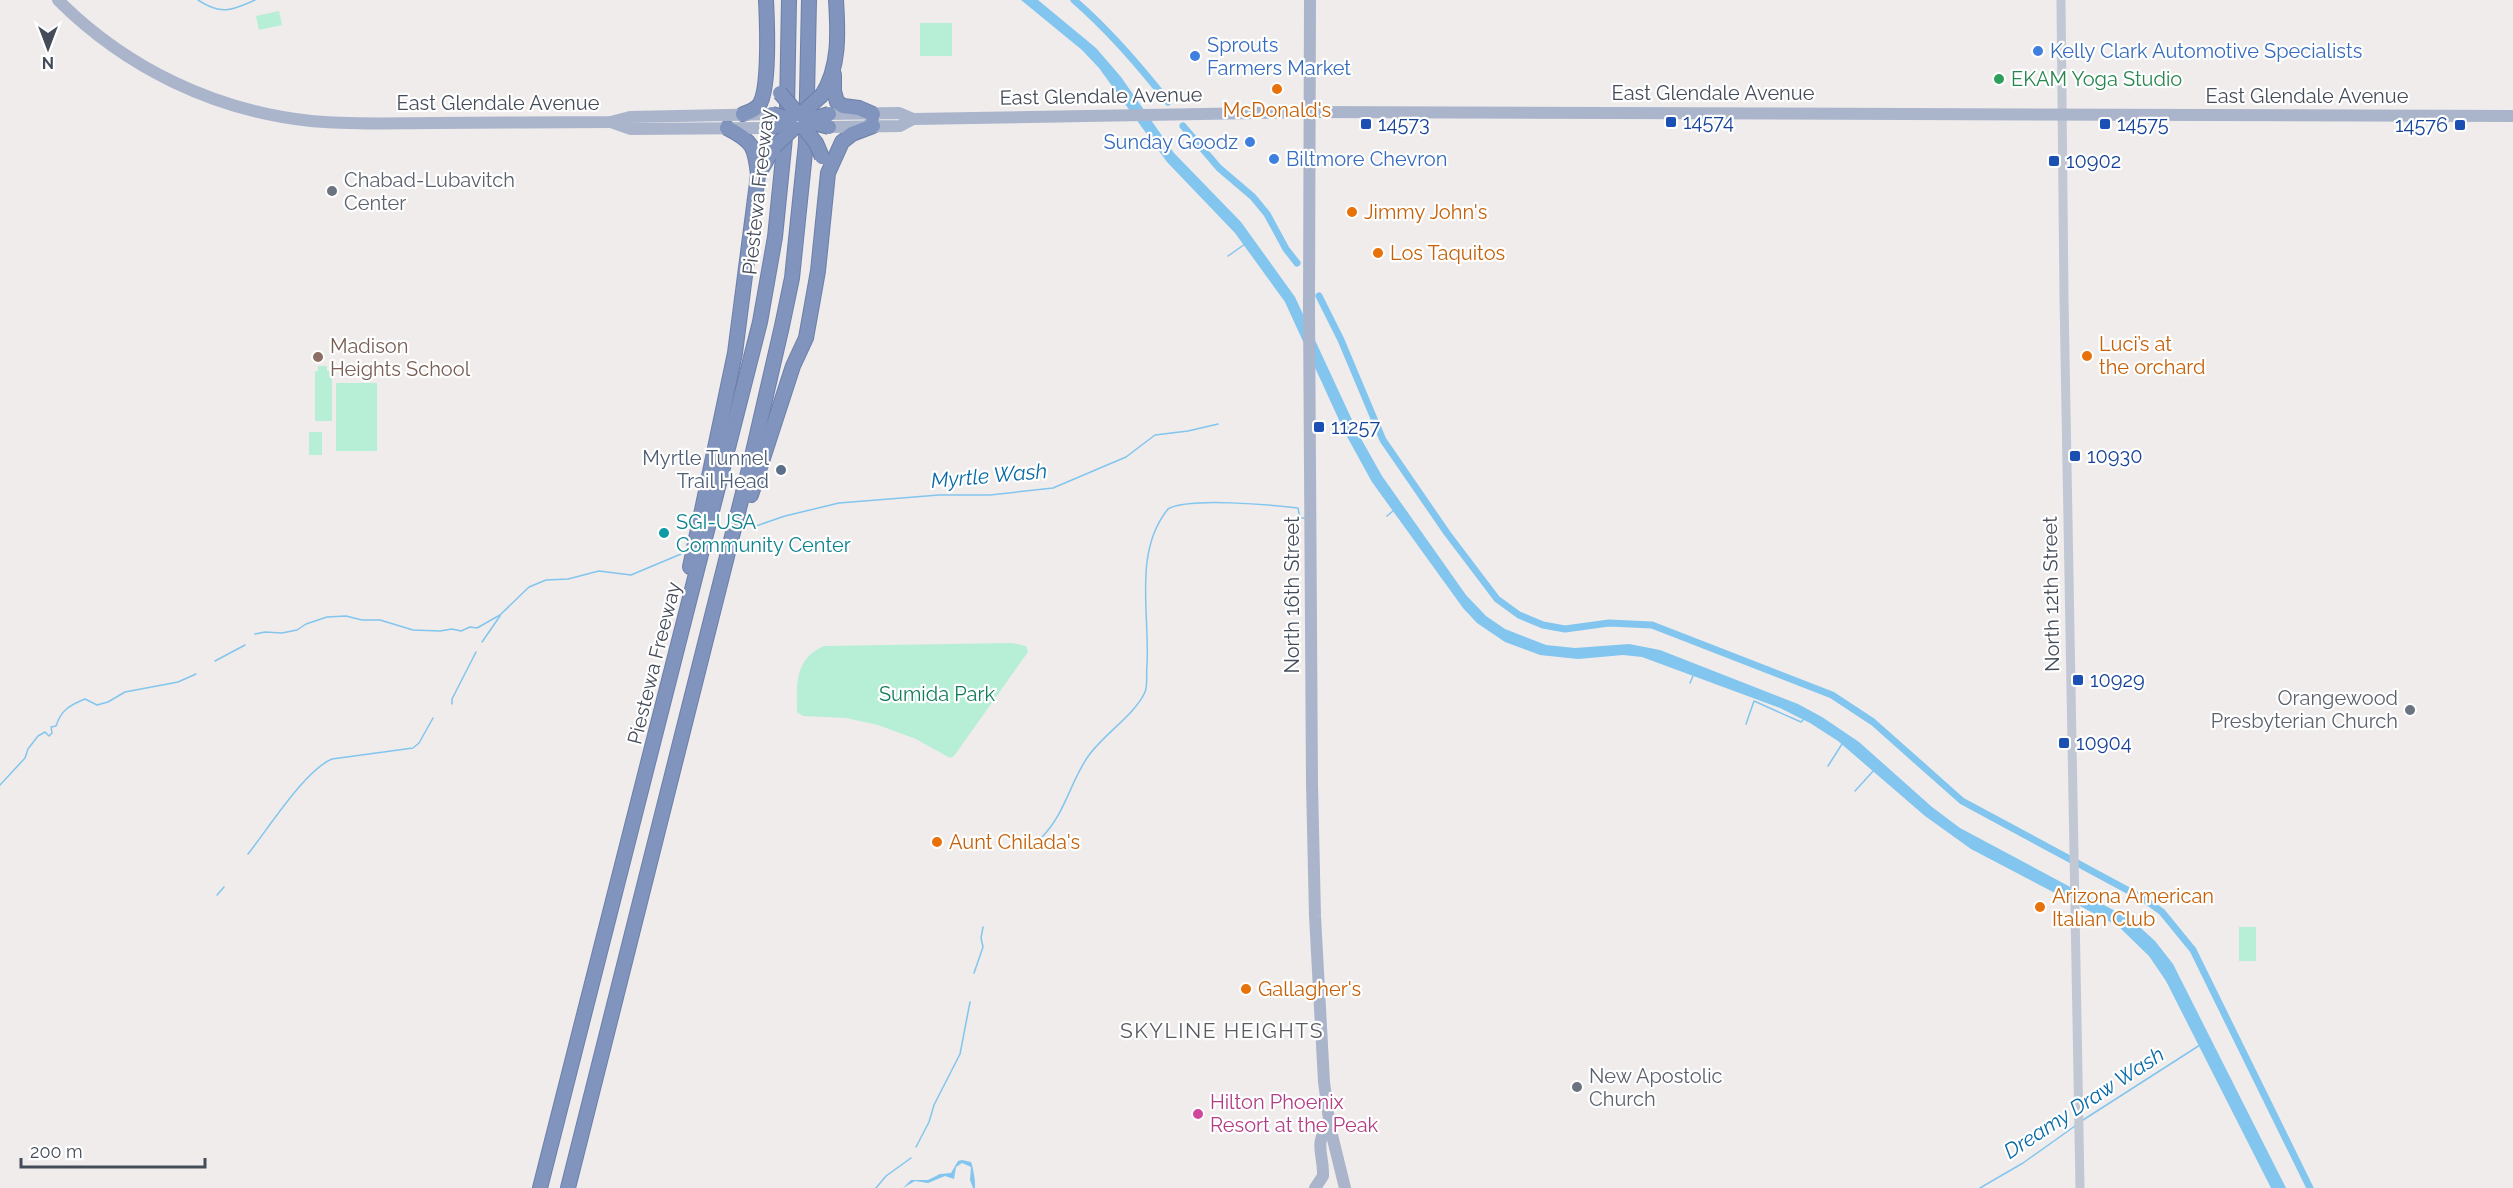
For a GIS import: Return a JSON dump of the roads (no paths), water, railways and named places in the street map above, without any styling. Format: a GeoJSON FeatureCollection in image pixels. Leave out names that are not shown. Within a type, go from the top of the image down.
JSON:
{"type":"FeatureCollection","features":[{"type":"Feature","properties":{"kind":"highway"},"geometry":{"type":"LineString","coordinates":[[743,114],[755,109],[763,97],[766,63],[766,0]]}},
{"type":"Feature","properties":{"kind":"highway","name":"Piestewa Freeway"},"geometry":{"type":"LineString","coordinates":[[540,1188],[760,322],[775,237],[786,142],[789,0]]}},
{"type":"Feature","properties":{"kind":"highway"},"geometry":{"type":"LineString","coordinates":[[568,1188],[759,427],[792,278],[807,132],[809,0]]}},
{"type":"Feature","properties":{"kind":"highway"},"geometry":{"type":"LineString","coordinates":[[707,634],[722,598],[746,510],[790,376],[806,338],[818,271],[828,173],[842,142],[873,120],[859,108],[843,106],[837,102],[834,91],[838,31],[836,0]]}},
{"type":"Feature","properties":{"kind":"highway"},"geometry":{"type":"LineString","coordinates":[[766,63],[780,93],[816,143],[828,173]]}},
{"type":"Feature","properties":{"kind":"highway"},"geometry":{"type":"LineString","coordinates":[[759,175],[775,146],[822,95],[834,70]]}},
{"type":"Feature","properties":{"kind":"highway"},"geometry":{"type":"LineString","coordinates":[[772,121],[829,121]]}},
{"type":"Feature","properties":{"kind":"highway"},"geometry":{"type":"LineString","coordinates":[[682,634],[681,610],[738,331],[759,175],[757,157],[751,144],[744,136],[727,128]]}},
{"type":"Feature","properties":{"kind":"main road","name":"East Glendale Avenue"},"geometry":{"type":"LineString","coordinates":[[58,0],[93,32],[130,59],[204,96],[238,107],[291,118],[330,122],[384,123],[611,122],[630,117],[743,114],[772,121]]}},
{"type":"Feature","properties":{"kind":"main road","name":"North 16th Street"},"geometry":{"type":"LineString","coordinates":[[1310,0],[1312,784],[1322,1056],[1329,1125],[1345,1188]]}},
{"type":"Feature","properties":{"kind":"main road","name":"East Glendale Avenue"},"geometry":{"type":"LineString","coordinates":[[829,121],[873,120],[900,126],[913,119],[1309,112],[2513,116]]}},
{"type":"Feature","properties":{"kind":"main road","name":"East Glendale Avenue"},"geometry":{"type":"LineString","coordinates":[[611,122],[631,129],[727,128],[772,121]]}},
{"type":"Feature","properties":{"kind":"main road"},"geometry":{"type":"LineString","coordinates":[[1315,1188],[1323,1176],[1319,1146],[1321,1134],[1329,1125]]}},
{"type":"Feature","properties":{"kind":"street","name":"North 12th Street"},"geometry":{"type":"LineString","coordinates":[[2061,0],[2063,290],[2080,1188]]}},
{"type":"Feature","properties":{"kind":"water"},"geometry":{"type":"Polygon","coordinates":[[[1021,0],[1038,0],[1096,48],[1121,77],[1174,153],[1241,222],[1295,297],[1359,435],[1382,476],[1466,595],[1486,616],[1505,629],[1546,645],[1575,648],[1629,644],[1660,650],[1798,704],[1859,742],[1932,807],[1960,828],[2132,920],[2155,941],[2173,964],[2286,1188],[2271,1188],[2166,981],[2149,956],[2118,926],[1971,849],[1925,816],[1838,741],[1780,708],[1642,657],[1623,655],[1578,659],[1540,655],[1505,642],[1477,623],[1463,608],[1372,482],[1345,433],[1285,302],[1235,233],[1167,162],[1099,68],[1082,50],[1021,0]]]}},
{"type":"Feature","properties":{"kind":"water"},"geometry":{"type":"Polygon","coordinates":[[[958,1161],[971,1162],[975,1188],[970,1180],[971,1167],[962,1163],[956,1167],[954,1179],[945,1176],[928,1183],[915,1181],[903,1188],[911,1180],[928,1180],[940,1174],[951,1173],[958,1161]]]}},
{"type":"Feature","properties":{"kind":"waterway"},"geometry":{"type":"LineString","coordinates":[[198,0],[213,8],[226,10],[255,0]]}},
{"type":"Feature","properties":{"kind":"waterway"},"geometry":{"type":"LineString","coordinates":[[1074,0],[1124,49],[1168,102]]}},
{"type":"Feature","properties":{"kind":"waterway"},"geometry":{"type":"LineString","coordinates":[[1183,126],[1219,168],[1253,197],[1267,214],[1286,249],[1297,263]]}},
{"type":"Feature","properties":{"kind":"waterway"},"geometry":{"type":"LineString","coordinates":[[1228,256],[1245,244]]}},
{"type":"Feature","properties":{"kind":"waterway"},"geometry":{"type":"LineString","coordinates":[[1319,296],[1341,340],[1383,440],[1447,533],[1497,599],[1519,615],[1543,625],[1565,629],[1609,623],[1652,625],[1832,695],[1873,722],[1962,801],[2144,899],[2162,912],[2193,950],[2310,1188]]}},
{"type":"Feature","properties":{"kind":"waterway","name":"Myrtle Wash"},"geometry":{"type":"LineString","coordinates":[[753,527],[785,516],[839,503],[939,495],[990,495],[1053,488],[1126,457],[1155,435],[1218,424]]}},
{"type":"Feature","properties":{"kind":"waterway"},"geometry":{"type":"LineString","coordinates":[[1041,838],[1056,820],[1087,758],[1134,709],[1145,692],[1147,682],[1147,564],[1150,544],[1157,526],[1168,509],[1194,503],[1251,504],[1298,508],[1300,518],[1305,518]]}},
{"type":"Feature","properties":{"kind":"waterway","name":"Myrtle Wash"},"geometry":{"type":"LineString","coordinates":[[1387,516],[1393,511]]}},
{"type":"Feature","properties":{"kind":"waterway","name":"Myrtle Wash"},"geometry":{"type":"LineString","coordinates":[[255,634],[282,633],[297,630],[306,624],[327,617],[346,616],[362,620],[380,620],[413,630],[452,629],[461,631],[470,627],[477,628],[500,615],[529,587],[546,580],[568,579],[599,571],[631,575],[681,554]]}},
{"type":"Feature","properties":{"kind":"waterway"},"geometry":{"type":"LineString","coordinates":[[482,642],[500,616]]}},
{"type":"Feature","properties":{"kind":"waterway","name":"Myrtle Wash"},"geometry":{"type":"LineString","coordinates":[[215,661],[245,645]]}},
{"type":"Feature","properties":{"kind":"waterway"},"geometry":{"type":"LineString","coordinates":[[452,704],[452,699],[476,652]]}},
{"type":"Feature","properties":{"kind":"waterway","name":"Myrtle Wash"},"geometry":{"type":"LineString","coordinates":[[0,785],[25,758],[28,749],[38,736],[45,732],[49,736],[52,733],[51,727],[56,726],[63,712],[75,704],[85,699],[97,705],[108,702],[125,692],[178,682],[196,674]]}},
{"type":"Feature","properties":{"kind":"waterway"},"geometry":{"type":"LineString","coordinates":[[1690,683],[1693,676]]}},
{"type":"Feature","properties":{"kind":"waterway"},"geometry":{"type":"LineString","coordinates":[[1746,724],[1754,701],[1801,722],[1804,719]]}},
{"type":"Feature","properties":{"kind":"waterway"},"geometry":{"type":"LineString","coordinates":[[248,854],[287,801],[321,765],[332,759],[413,748],[419,743],[433,718]]}},
{"type":"Feature","properties":{"kind":"waterway"},"geometry":{"type":"LineString","coordinates":[[1828,766],[1842,744]]}},
{"type":"Feature","properties":{"kind":"waterway"},"geometry":{"type":"LineString","coordinates":[[1855,791],[1875,769]]}},
{"type":"Feature","properties":{"kind":"waterway"},"geometry":{"type":"LineString","coordinates":[[217,895],[224,887]]}},
{"type":"Feature","properties":{"kind":"waterway"},"geometry":{"type":"LineString","coordinates":[[974,973],[983,947],[981,938],[983,927]]}},
{"type":"Feature","properties":{"kind":"waterway"},"geometry":{"type":"LineString","coordinates":[[916,1147],[960,1054],[970,1002]]}},
{"type":"Feature","properties":{"kind":"waterway","name":"Dreamy Draw Wash"},"geometry":{"type":"LineString","coordinates":[[2083,1120],[2200,1045]]}},
{"type":"Feature","properties":{"kind":"waterway","name":"Dreamy Draw Wash"},"geometry":{"type":"LineString","coordinates":[[1980,1188],[2023,1163],[2075,1126]]}},
{"type":"Feature","properties":{"kind":"waterway"},"geometry":{"type":"LineString","coordinates":[[876,1188],[886,1176],[911,1158]]}},
{"type":"Feature","properties":{"kind":"place","name":"Kelly Clark Automotive Specialists"},"geometry":{"type":"Point","coordinates":[2038,51]}},
{"type":"Feature","properties":{"kind":"place","name":"Sprouts Farmers Market"},"geometry":{"type":"Point","coordinates":[1195,56]}},
{"type":"Feature","properties":{"kind":"place","name":"EKAM Yoga Studio"},"geometry":{"type":"Point","coordinates":[1999,79]}},
{"type":"Feature","properties":{"kind":"place","name":"McDonald's"},"geometry":{"type":"Point","coordinates":[1277,89]}},
{"type":"Feature","properties":{"kind":"place","name":"14574"},"geometry":{"type":"Point","coordinates":[1671,122]}},
{"type":"Feature","properties":{"kind":"place","name":"14573"},"geometry":{"type":"Point","coordinates":[1366,124]}},
{"type":"Feature","properties":{"kind":"place","name":"14575"},"geometry":{"type":"Point","coordinates":[2105,124]}},
{"type":"Feature","properties":{"kind":"place","name":"14576"},"geometry":{"type":"Point","coordinates":[2460,125]}},
{"type":"Feature","properties":{"kind":"place","name":"Sunday Goodz"},"geometry":{"type":"Point","coordinates":[1250,142]}},
{"type":"Feature","properties":{"kind":"place","name":"Biltmore Chevron"},"geometry":{"type":"Point","coordinates":[1274,159]}},
{"type":"Feature","properties":{"kind":"place","name":"10902"},"geometry":{"type":"Point","coordinates":[2054,161]}},
{"type":"Feature","properties":{"kind":"place","name":"Chabad-Lubavitch Center"},"geometry":{"type":"Point","coordinates":[332,191]}},
{"type":"Feature","properties":{"kind":"place","name":"Jimmy John's"},"geometry":{"type":"Point","coordinates":[1352,212]}},
{"type":"Feature","properties":{"kind":"place","name":"Los Taquitos"},"geometry":{"type":"Point","coordinates":[1378,253]}},
{"type":"Feature","properties":{"kind":"place","name":"Luci’s at the orchard"},"geometry":{"type":"Point","coordinates":[2087,356]}},
{"type":"Feature","properties":{"kind":"place","name":"Madison Heights School"},"geometry":{"type":"Point","coordinates":[318,357]}},
{"type":"Feature","properties":{"kind":"place","name":"11257"},"geometry":{"type":"Point","coordinates":[1319,427]}},
{"type":"Feature","properties":{"kind":"place","name":"10930"},"geometry":{"type":"Point","coordinates":[2075,456]}},
{"type":"Feature","properties":{"kind":"place","name":"Myrtle Tunnel Trail Head"},"geometry":{"type":"Point","coordinates":[781,470]}},
{"type":"Feature","properties":{"kind":"place","name":"SGI-USA Community Center"},"geometry":{"type":"Point","coordinates":[664,533]}},
{"type":"Feature","properties":{"kind":"place","name":"10929"},"geometry":{"type":"Point","coordinates":[2078,680]}},
{"type":"Feature","properties":{"kind":"place","name":"Orangewood Presbyterian Church"},"geometry":{"type":"Point","coordinates":[2410,710]}},
{"type":"Feature","properties":{"kind":"place","name":"10904"},"geometry":{"type":"Point","coordinates":[2064,743]}},
{"type":"Feature","properties":{"kind":"place","name":"Aunt Chilada's"},"geometry":{"type":"Point","coordinates":[937,842]}},
{"type":"Feature","properties":{"kind":"place","name":"Arizona American Italian Club"},"geometry":{"type":"Point","coordinates":[2040,907]}},
{"type":"Feature","properties":{"kind":"place","name":"Gallagher's"},"geometry":{"type":"Point","coordinates":[1246,989]}},
{"type":"Feature","properties":{"kind":"place","name":"New Apostolic Church"},"geometry":{"type":"Point","coordinates":[1577,1087]}},
{"type":"Feature","properties":{"kind":"place","name":"Hilton Phoenix Resort at the Peak"},"geometry":{"type":"Point","coordinates":[1198,1114]}},
{"type":"Feature","properties":{"kind":"district","name":"SKYLINE HEIGHTS"},"geometry":{"type":"Point","coordinates":[1222,1031]}},
{"type":"Feature","properties":{"kind":"park label","name":"Sumida Park"},"geometry":{"type":"Point","coordinates":[937,694]}}]}
